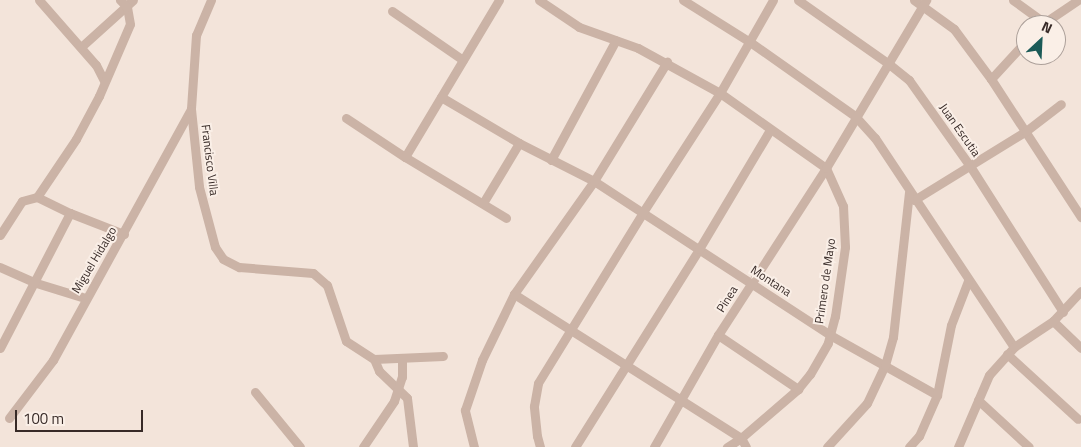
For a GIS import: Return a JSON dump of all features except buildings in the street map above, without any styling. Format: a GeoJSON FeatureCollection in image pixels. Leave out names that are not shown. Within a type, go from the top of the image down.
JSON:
{"type":"FeatureCollection","features":[{"type":"Feature","properties":{"kind":"street"},"geometry":{"type":"LineString","coordinates":[[39,0],[96,65],[104,81]]}},
{"type":"Feature","properties":{"kind":"street"},"geometry":{"type":"LineString","coordinates":[[37,197],[76,139],[99,96],[130,24],[127,7],[120,0]]}},
{"type":"Feature","properties":{"kind":"street"},"geometry":{"type":"LineString","coordinates":[[81,47],[133,0]]}},
{"type":"Feature","properties":{"kind":"street","name":"Francisco Villa"},"geometry":{"type":"LineString","coordinates":[[210,0],[196,35],[191,109],[198,187],[215,247],[223,259],[239,267],[313,273],[327,285],[346,341],[374,360]]}},
{"type":"Feature","properties":{"kind":"street"},"geometry":{"type":"LineString","coordinates":[[405,157],[500,0]]}},
{"type":"Feature","properties":{"kind":"street"},"geometry":{"type":"LineString","coordinates":[[539,0],[579,26],[638,48],[667,62],[720,93],[826,168]]}},
{"type":"Feature","properties":{"kind":"street"},"geometry":{"type":"LineString","coordinates":[[682,0],[750,42],[855,116],[875,138],[968,281],[1010,350],[1078,419]]}},
{"type":"Feature","properties":{"kind":"street"},"geometry":{"type":"LineString","coordinates":[[540,447],[534,406],[538,383],[643,212],[720,93],[773,0]]}},
{"type":"Feature","properties":{"kind":"street","name":"Juan Escutia"},"geometry":{"type":"LineString","coordinates":[[798,0],[909,80],[970,166],[1063,312]]}},
{"type":"Feature","properties":{"kind":"street"},"geometry":{"type":"LineString","coordinates":[[914,0],[924,3],[954,28],[1026,131],[1081,217]]}},
{"type":"Feature","properties":{"kind":"street"},"geometry":{"type":"LineString","coordinates":[[1013,0],[1031,15]]}},
{"type":"Feature","properties":{"kind":"street"},"geometry":{"type":"LineString","coordinates":[[1057,15],[1078,2]]}},
{"type":"Feature","properties":{"kind":"street","name":"Pinea"},"geometry":{"type":"LineString","coordinates":[[654,447],[718,335],[826,168],[855,116],[889,64],[924,3]]}},
{"type":"Feature","properties":{"kind":"street"},"geometry":{"type":"LineString","coordinates":[[392,11],[463,60]]}},
{"type":"Feature","properties":{"kind":"street"},"geometry":{"type":"LineString","coordinates":[[551,160],[616,40]]}},
{"type":"Feature","properties":{"kind":"street"},"geometry":{"type":"LineString","coordinates":[[991,79],[1016,52]]}},
{"type":"Feature","properties":{"kind":"street"},"geometry":{"type":"LineString","coordinates":[[474,447],[465,410],[482,360],[514,294],[594,181],[667,62]]}},
{"type":"Feature","properties":{"kind":"street","name":"Montana"},"geometry":{"type":"LineString","coordinates":[[441,96],[519,143],[594,181],[830,334],[937,395]]}},
{"type":"Feature","properties":{"kind":"street"},"geometry":{"type":"LineString","coordinates":[[912,197],[970,166],[1026,131],[1061,104]]}},
{"type":"Feature","properties":{"kind":"street","name":"Miguel Hidalgo"},"geometry":{"type":"LineString","coordinates":[[9,418],[53,360],[85,298],[124,234],[191,109]]}},
{"type":"Feature","properties":{"kind":"street"},"geometry":{"type":"LineString","coordinates":[[346,118],[405,157],[506,218]]}},
{"type":"Feature","properties":{"kind":"street"},"geometry":{"type":"LineString","coordinates":[[575,447],[699,249],[770,130]]}},
{"type":"Feature","properties":{"kind":"street"},"geometry":{"type":"LineString","coordinates":[[484,203],[519,143]]}},
{"type":"Feature","properties":{"kind":"street","name":"Primero de Mayo"},"geometry":{"type":"LineString","coordinates":[[741,438],[798,389],[810,374],[830,334],[845,247],[843,206],[826,168]]}},
{"type":"Feature","properties":{"kind":"street"},"geometry":{"type":"LineString","coordinates":[[0,235],[22,200],[37,197],[70,213],[124,234]]}},
{"type":"Feature","properties":{"kind":"street"},"geometry":{"type":"LineString","coordinates":[[827,447],[867,403],[885,365],[893,337],[912,197]]}},
{"type":"Feature","properties":{"kind":"street"},"geometry":{"type":"LineString","coordinates":[[0,348],[70,213]]}},
{"type":"Feature","properties":{"kind":"street"},"geometry":{"type":"LineString","coordinates":[[0,267],[33,282],[85,298]]}},
{"type":"Feature","properties":{"kind":"street"},"geometry":{"type":"LineString","coordinates":[[909,447],[919,436],[937,395],[950,325],[968,281]]}},
{"type":"Feature","properties":{"kind":"street"},"geometry":{"type":"LineString","coordinates":[[958,447],[989,375],[1010,350],[1053,321],[1081,291]]}},
{"type":"Feature","properties":{"kind":"street"},"geometry":{"type":"LineString","coordinates":[[514,294],[741,438],[746,447]]}},
{"type":"Feature","properties":{"kind":"street"},"geometry":{"type":"LineString","coordinates":[[1053,321],[1081,348]]}},
{"type":"Feature","properties":{"kind":"street"},"geometry":{"type":"LineString","coordinates":[[718,335],[798,389]]}},
{"type":"Feature","properties":{"kind":"street"},"geometry":{"type":"LineString","coordinates":[[413,447],[407,398],[379,372],[374,360],[443,356]]}},
{"type":"Feature","properties":{"kind":"street"},"geometry":{"type":"LineString","coordinates":[[363,447],[388,412],[402,377],[402,358]]}},
{"type":"Feature","properties":{"kind":"street"},"geometry":{"type":"LineString","coordinates":[[255,392],[300,447]]}},
{"type":"Feature","properties":{"kind":"street"},"geometry":{"type":"LineString","coordinates":[[978,400],[1029,447]]}},
{"type":"Feature","properties":{"kind":"street"},"geometry":{"type":"LineString","coordinates":[[727,447],[741,438]]}}]}
